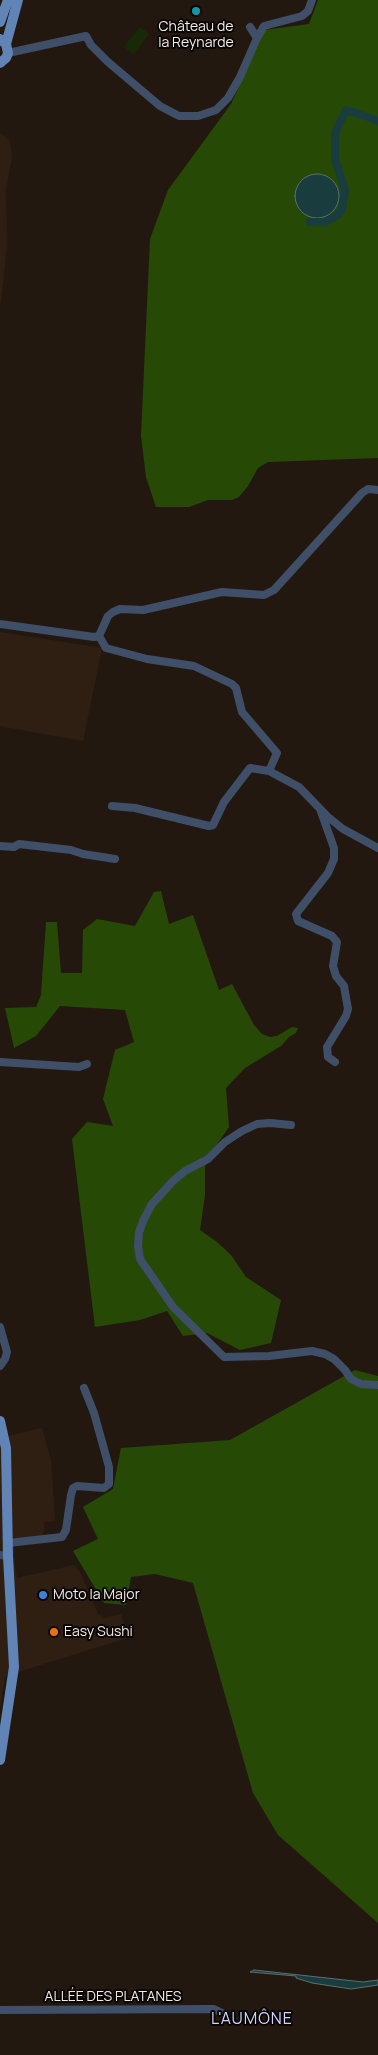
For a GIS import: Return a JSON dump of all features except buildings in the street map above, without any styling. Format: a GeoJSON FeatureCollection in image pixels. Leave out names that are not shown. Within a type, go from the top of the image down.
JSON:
{"type":"FeatureCollection","features":[{"type":"Feature","properties":{"kind":"main road"},"geometry":{"type":"LineString","coordinates":[[0,22],[8,0]]}},
{"type":"Feature","properties":{"kind":"main road"},"geometry":{"type":"LineString","coordinates":[[0,63],[6,58],[5,45],[18,0]]}},
{"type":"Feature","properties":{"kind":"main road"},"geometry":{"type":"LineString","coordinates":[[0,1421],[6,1448],[8,1543],[4,1556],[14,1667],[11,1698],[0,1760]]}},
{"type":"Feature","properties":{"kind":"street"},"geometry":{"type":"LineString","coordinates":[[5,45],[86,36],[91,45],[108,62],[160,106],[179,116],[198,116],[216,110],[228,98],[264,26],[302,16],[308,10],[312,0]]}},
{"type":"Feature","properties":{"kind":"street"},"geometry":{"type":"LineString","coordinates":[[250,27],[257,38]]}},
{"type":"Feature","properties":{"kind":"street"},"geometry":{"type":"LineString","coordinates":[[99,636],[108,616],[120,610],[143,610],[222,592],[264,595],[269,593],[362,493],[368,490],[378,490]]}},
{"type":"Feature","properties":{"kind":"street"},"geometry":{"type":"LineString","coordinates":[[0,624],[88,638],[99,636]]}},
{"type":"Feature","properties":{"kind":"street"},"geometry":{"type":"LineString","coordinates":[[99,636],[106,648],[147,659],[194,666],[232,684],[236,688],[242,712],[246,719],[277,753],[269,771]]}},
{"type":"Feature","properties":{"kind":"street"},"geometry":{"type":"LineString","coordinates":[[112,806],[130,807],[209,826],[214,825],[224,802],[250,768],[269,771],[300,787],[343,829],[378,848]]}},
{"type":"Feature","properties":{"kind":"street"},"geometry":{"type":"LineString","coordinates":[[319,807],[334,848],[334,859],[328,873],[296,914],[298,921],[332,936],[337,942],[333,966],[336,976],[344,986],[348,1009],[327,1047],[328,1058],[336,1062]]}},
{"type":"Feature","properties":{"kind":"street"},"geometry":{"type":"LineString","coordinates":[[0,846],[14,847],[19,844],[70,850],[115,859]]}},
{"type":"Feature","properties":{"kind":"street"},"geometry":{"type":"LineString","coordinates":[[0,1062],[79,1067],[87,1064]]}},
{"type":"Feature","properties":{"kind":"street"},"geometry":{"type":"LineString","coordinates":[[291,1125],[257,1124],[242,1131],[225,1142],[208,1158],[185,1171],[173,1181],[152,1204],[144,1219],[139,1232],[138,1246],[140,1258],[173,1307],[224,1357],[269,1356],[312,1351],[325,1354],[334,1359],[351,1379],[361,1384],[378,1385]]}},
{"type":"Feature","properties":{"kind":"street"},"geometry":{"type":"LineString","coordinates":[[0,1327],[7,1352],[0,1366]]}},
{"type":"Feature","properties":{"kind":"street"},"geometry":{"type":"LineString","coordinates":[[8,1543],[62,1537],[66,1530],[73,1488],[77,1486],[88,1489],[104,1488],[109,1484],[109,1467],[94,1412],[84,1388]]}},
{"type":"Feature","properties":{"kind":"street","name":"ALLÉE DES PLATANES"},"geometry":{"type":"LineString","coordinates":[[0,2010],[214,2009],[224,2014]]}},
{"type":"Feature","properties":{"kind":"shaded area"},"geometry":{"type":"Polygon","coordinates":[[[0,133],[10,141],[12,157],[6,190],[7,247],[0,307],[0,133]]]}},
{"type":"Feature","properties":{"kind":"shaded area"},"geometry":{"type":"Polygon","coordinates":[[[0,632],[102,648],[83,741],[0,726],[0,632]]]}},
{"type":"Feature","properties":{"kind":"shaded area"},"geometry":{"type":"Polygon","coordinates":[[[42,1428],[51,1461],[55,1521],[44,1522],[42,1538],[15,1541],[14,1561],[17,1578],[74,1565],[81,1574],[98,1614],[105,1618],[121,1614],[127,1638],[5,1676],[0,1709],[0,1438],[42,1428]]]}},
{"type":"Feature","properties":{"kind":"green space"},"geometry":{"type":"Polygon","coordinates":[[[318,0],[378,0],[378,458],[268,462],[258,468],[248,486],[239,497],[232,500],[208,500],[189,507],[156,507],[146,477],[141,436],[150,239],[168,190],[231,104],[264,30],[309,24],[318,0]]]}},
{"type":"Feature","properties":{"kind":"green space"},"geometry":{"type":"Polygon","coordinates":[[[140,27],[149,34],[134,54],[124,47],[140,27]]]}},
{"type":"Feature","properties":{"kind":"green space"},"geometry":{"type":"Polygon","coordinates":[[[161,891],[169,924],[193,915],[219,990],[232,984],[254,1025],[262,1034],[270,1037],[277,1036],[292,1027],[298,1028],[296,1033],[289,1037],[281,1046],[245,1068],[226,1088],[229,1127],[211,1153],[205,1166],[205,1195],[200,1230],[231,1255],[246,1277],[281,1300],[271,1343],[240,1350],[207,1333],[183,1336],[167,1311],[140,1320],[95,1327],[72,1139],[87,1122],[113,1126],[103,1099],[115,1050],[134,1042],[125,1010],[60,1006],[36,1036],[14,1048],[5,1008],[36,1007],[41,995],[46,922],[57,922],[61,973],[82,973],[83,930],[97,919],[135,926],[154,892],[161,891]]]}},
{"type":"Feature","properties":{"kind":"green space"},"geometry":{"type":"Polygon","coordinates":[[[355,1370],[378,1376],[378,1923],[278,1835],[253,1793],[193,1583],[155,1574],[131,1577],[126,1605],[104,1603],[73,1551],[98,1539],[83,1507],[113,1489],[121,1448],[230,1440],[355,1370]]]}},
{"type":"Feature","properties":{"kind":"water"},"geometry":{"type":"Polygon","coordinates":[[[321,174],[333,180],[338,187],[338,205],[333,212],[326,217],[313,218],[305,215],[298,208],[295,192],[298,184],[305,177],[321,174]]]}},
{"type":"Feature","properties":{"kind":"water"},"geometry":{"type":"Polygon","coordinates":[[[254,1970],[363,1982],[378,1980],[378,1985],[351,1989],[312,1983],[296,1978],[296,1976],[250,1972],[254,1970]]]}},
{"type":"Feature","properties":{"kind":"waterway"},"geometry":{"type":"LineString","coordinates":[[310,222],[325,222],[338,215],[342,209],[345,190],[335,159],[335,133],[346,110],[365,116]]}},
{"type":"Feature","properties":{"kind":"waterway"},"geometry":{"type":"LineString","coordinates":[[370,118],[378,121]]}},
{"type":"Feature","properties":{"kind":"place","name":"Château de la Reynarde"},"geometry":{"type":"Point","coordinates":[196,11]}},
{"type":"Feature","properties":{"kind":"place","name":"Moto la Major"},"geometry":{"type":"Point","coordinates":[43,1595]}},
{"type":"Feature","properties":{"kind":"place","name":"Easy Sushi"},"geometry":{"type":"Point","coordinates":[54,1632]}},
{"type":"Feature","properties":{"kind":"district","name":"L'AUMÔNE"},"geometry":{"type":"Point","coordinates":[252,2020]}}]}
